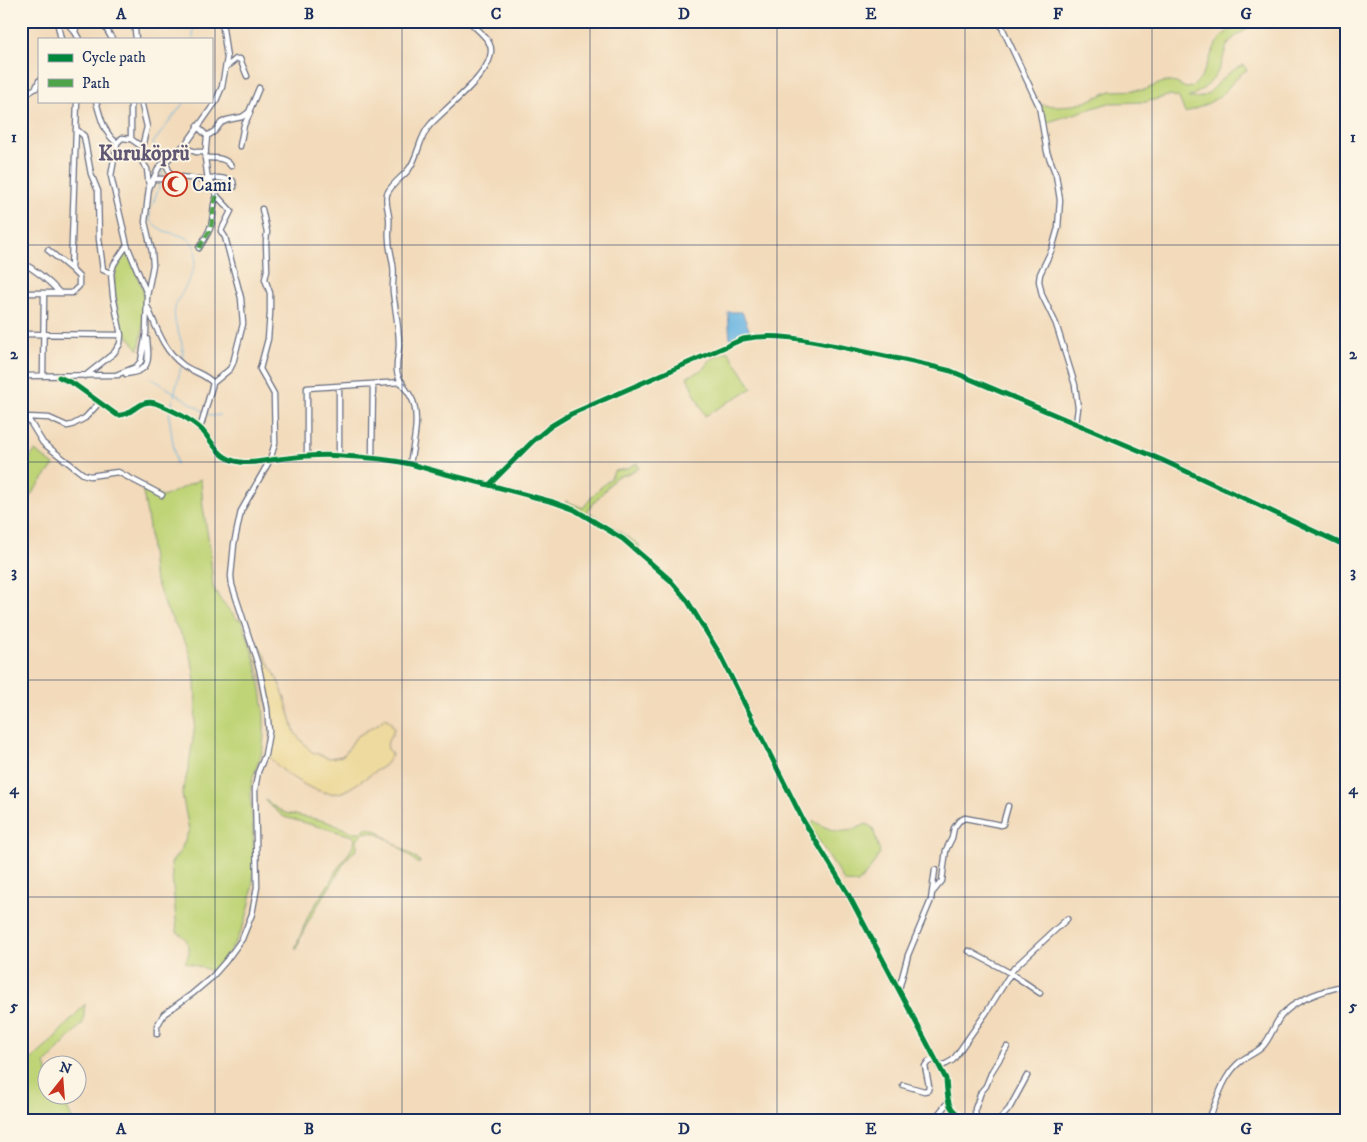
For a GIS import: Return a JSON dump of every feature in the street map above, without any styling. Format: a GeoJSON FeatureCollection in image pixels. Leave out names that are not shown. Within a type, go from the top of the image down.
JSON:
{"type":"FeatureCollection","features":[{"type":"Feature","properties":{"kind":"street"},"geometry":{"type":"LineString","coordinates":[[57,21],[61,38]]}},
{"type":"Feature","properties":{"kind":"street"},"geometry":{"type":"LineString","coordinates":[[65,21],[78,38]]}},
{"type":"Feature","properties":{"kind":"street"},"geometry":{"type":"LineString","coordinates":[[75,32],[78,21]]}},
{"type":"Feature","properties":{"kind":"street"},"geometry":{"type":"LineString","coordinates":[[102,21],[111,38]]}},
{"type":"Feature","properties":{"kind":"street"},"geometry":{"type":"LineString","coordinates":[[134,21],[136,38]]}},
{"type":"Feature","properties":{"kind":"street"},"geometry":{"type":"LineString","coordinates":[[149,188],[156,179],[159,167],[182,147],[214,103],[222,87],[227,58],[223,21]]}},
{"type":"Feature","properties":{"kind":"street"},"geometry":{"type":"LineString","coordinates":[[410,464],[414,439],[415,412],[414,404],[396,370],[399,346],[393,290],[394,265],[388,241],[389,216],[386,201],[390,189],[408,170],[415,159],[424,133],[430,125],[466,92],[489,62],[492,52],[490,44],[468,21]]}},
{"type":"Feature","properties":{"kind":"street"},"geometry":{"type":"LineString","coordinates":[[999,21],[1038,106],[1047,152],[1056,175],[1060,200],[1058,228],[1039,281],[1042,295],[1056,324],[1075,386],[1078,408],[1076,424]]}},
{"type":"Feature","properties":{"kind":"street"},"geometry":{"type":"LineString","coordinates":[[226,67],[236,59],[240,59],[247,76]]}},
{"type":"Feature","properties":{"kind":"street"},"geometry":{"type":"LineString","coordinates":[[21,98],[37,88]]}},
{"type":"Feature","properties":{"kind":"street"},"geometry":{"type":"LineString","coordinates":[[240,146],[244,125],[259,88]]}},
{"type":"Feature","properties":{"kind":"street"},"geometry":{"type":"LineString","coordinates":[[71,269],[77,102]]}},
{"type":"Feature","properties":{"kind":"street"},"geometry":{"type":"LineString","coordinates":[[96,102],[101,121],[117,143]]}},
{"type":"Feature","properties":{"kind":"street"},"geometry":{"type":"LineString","coordinates":[[131,102],[131,139]]}},
{"type":"Feature","properties":{"kind":"street"},"geometry":{"type":"LineString","coordinates":[[21,376],[116,376],[139,365],[141,361],[146,333],[147,296],[153,265],[145,222],[149,188],[147,169],[143,163],[142,148],[147,127],[141,102]]}},
{"type":"Feature","properties":{"kind":"street"},"geometry":{"type":"LineString","coordinates":[[207,136],[215,131],[221,123],[242,117],[249,112]]}},
{"type":"Feature","properties":{"kind":"street"},"geometry":{"type":"LineString","coordinates":[[197,126],[207,136],[205,158],[208,180]]}},
{"type":"Feature","properties":{"kind":"street"},"geometry":{"type":"LineString","coordinates":[[76,129],[84,136],[91,174],[98,191],[99,239],[103,270],[112,273]]}},
{"type":"Feature","properties":{"kind":"street"},"geometry":{"type":"LineString","coordinates":[[142,148],[131,139],[122,138],[117,143],[111,176],[127,245],[147,296]]}},
{"type":"Feature","properties":{"kind":"street"},"geometry":{"type":"LineString","coordinates":[[182,147],[196,152],[206,152]]}},
{"type":"Feature","properties":{"kind":"street"},"geometry":{"type":"LineString","coordinates":[[205,158],[223,159],[228,161],[231,166]]}},
{"type":"Feature","properties":{"kind":"street"},"geometry":{"type":"LineString","coordinates":[[165,161],[169,177]]}},
{"type":"Feature","properties":{"kind":"street"},"geometry":{"type":"LineString","coordinates":[[156,179],[169,177],[208,180],[213,184],[217,196],[231,212],[221,231],[225,237],[241,298],[243,324],[233,363],[230,369],[213,383],[200,429]]}},
{"type":"Feature","properties":{"kind":"street"},"geometry":{"type":"LineString","coordinates":[[208,180],[213,177],[219,177],[233,182],[234,187]]}},
{"type":"Feature","properties":{"kind":"street"},"geometry":{"type":"LineString","coordinates":[[199,248],[208,234],[212,220],[212,209],[217,196]]}},
{"type":"Feature","properties":{"kind":"street"},"geometry":{"type":"LineString","coordinates":[[157,1034],[157,1026],[164,1014],[211,978],[226,962],[242,939],[252,914],[257,887],[255,789],[258,772],[265,755],[268,724],[267,708],[260,674],[230,576],[241,511],[270,460],[275,443],[274,394],[260,369],[268,339],[270,313],[270,293],[265,279],[267,270],[267,232],[262,209]]}},
{"type":"Feature","properties":{"kind":"street"},"geometry":{"type":"LineString","coordinates":[[84,377],[114,353],[120,344],[121,335],[113,296],[112,273],[114,264],[127,245]]}},
{"type":"Feature","properties":{"kind":"street"},"geometry":{"type":"LineString","coordinates":[[21,294],[72,293],[78,289],[79,277],[48,250]]}},
{"type":"Feature","properties":{"kind":"street"},"geometry":{"type":"LineString","coordinates":[[21,262],[30,266],[60,293]]}},
{"type":"Feature","properties":{"kind":"street"},"geometry":{"type":"LineString","coordinates":[[43,376],[44,294]]}},
{"type":"Feature","properties":{"kind":"street"},"geometry":{"type":"LineString","coordinates":[[148,308],[163,343],[178,361],[186,367],[208,377],[213,383]]}},
{"type":"Feature","properties":{"kind":"street"},"geometry":{"type":"LineString","coordinates":[[21,334],[121,335]]}},
{"type":"Feature","properties":{"kind":"street"},"geometry":{"type":"LineString","coordinates":[[489,485],[550,426],[571,414],[743,339],[758,336],[810,341],[917,362],[951,371],[1233,492],[1346,546]]}},
{"type":"Feature","properties":{"kind":"street"},"geometry":{"type":"LineString","coordinates":[[59,377],[74,384],[99,403],[120,415],[127,414],[147,402],[174,412],[200,429],[215,449],[225,457],[239,462],[307,456],[340,456],[372,458],[410,464],[553,502],[575,510],[623,539],[648,559],[687,600],[718,651],[803,820],[847,892],[946,1080],[948,1102],[952,1111],[967,1121]]}},
{"type":"Feature","properties":{"kind":"street"},"geometry":{"type":"LineString","coordinates":[[307,456],[307,388],[402,382]]}},
{"type":"Feature","properties":{"kind":"street"},"geometry":{"type":"LineString","coordinates":[[372,458],[373,384]]}},
{"type":"Feature","properties":{"kind":"street"},"geometry":{"type":"LineString","coordinates":[[339,386],[340,456]]}},
{"type":"Feature","properties":{"kind":"street"},"geometry":{"type":"LineString","coordinates":[[24,417],[49,418],[67,426],[72,426],[85,418],[99,403]]}},
{"type":"Feature","properties":{"kind":"street"},"geometry":{"type":"LineString","coordinates":[[24,417],[43,443],[83,474],[90,476],[118,472],[162,495]]}},
{"type":"Feature","properties":{"kind":"street"},"geometry":{"type":"LineString","coordinates":[[932,893],[942,881],[946,850],[952,838],[954,828],[959,821],[966,818],[1001,826],[1008,806]]}},
{"type":"Feature","properties":{"kind":"street"},"geometry":{"type":"LineString","coordinates":[[899,989],[908,956],[931,900],[935,870]]}},
{"type":"Feature","properties":{"kind":"street"},"geometry":{"type":"LineString","coordinates":[[939,1067],[953,1060],[1012,974],[1014,968],[1066,919]]}},
{"type":"Feature","properties":{"kind":"street"},"geometry":{"type":"LineString","coordinates":[[969,951],[1012,974],[1040,993]]}},
{"type":"Feature","properties":{"kind":"street"},"geometry":{"type":"LineString","coordinates":[[1208,1121],[1228,1075],[1241,1061],[1264,1045],[1282,1014],[1293,1005],[1330,989],[1346,985]]}},
{"type":"Feature","properties":{"kind":"street"},"geometry":{"type":"LineString","coordinates":[[976,1121],[975,1109],[981,1092],[1007,1047]]}},
{"type":"Feature","properties":{"kind":"street"},"geometry":{"type":"LineString","coordinates":[[903,1085],[924,1091],[928,1090],[925,1066],[928,1062],[935,1060]]}},
{"type":"Feature","properties":{"kind":"street"},"geometry":{"type":"LineString","coordinates":[[998,1121],[1009,1109],[1027,1076]]}},
{"type":"Feature","properties":{"kind":"street"},"geometry":{"type":"LineString","coordinates":[[933,1121],[948,1102]]}},
{"type":"Feature","properties":{"kind":"street"},"geometry":{"type":"LineString","coordinates":[[955,1113],[956,1121]]}},
{"type":"Feature","properties":{"kind":"green space"},"geometry":{"type":"Polygon","coordinates":[[[1243,21],[1253,21],[1247,29],[1228,44],[1219,69],[1213,79],[1204,88],[1188,98],[1204,96],[1222,79],[1240,66],[1243,65],[1247,70],[1236,78],[1221,95],[1208,103],[1185,113],[1179,98],[1171,95],[1146,102],[1109,103],[1045,123],[1040,105],[1074,105],[1111,91],[1144,90],[1166,81],[1186,88],[1192,87],[1201,78],[1216,44],[1224,34],[1243,21]]]}},
{"type":"Feature","properties":{"kind":"green space"},"geometry":{"type":"Polygon","coordinates":[[[124,252],[130,252],[143,290],[144,321],[139,350],[123,330],[118,314],[114,283],[116,270],[124,252]]]}},
{"type":"Feature","properties":{"kind":"green space"},"geometry":{"type":"Polygon","coordinates":[[[728,351],[752,388],[705,416],[687,377],[705,368],[708,361],[728,351]]]}},
{"type":"Feature","properties":{"kind":"green space"},"geometry":{"type":"Polygon","coordinates":[[[35,451],[54,465],[26,501],[21,498],[21,469],[35,451]]]}},
{"type":"Feature","properties":{"kind":"green space"},"geometry":{"type":"Polygon","coordinates":[[[637,463],[639,468],[616,477],[587,511],[640,545],[638,548],[596,520],[565,503],[566,501],[583,508],[610,479],[614,471],[626,469],[637,463]]]}},
{"type":"Feature","properties":{"kind":"green space"},"geometry":{"type":"Polygon","coordinates":[[[201,479],[213,587],[221,601],[238,620],[241,619],[260,681],[264,714],[263,746],[251,789],[254,867],[250,904],[245,922],[237,939],[212,971],[185,962],[189,953],[187,941],[177,932],[171,863],[181,850],[189,830],[182,794],[194,733],[196,708],[195,682],[193,666],[186,643],[167,610],[153,573],[149,527],[142,486],[163,497],[201,479]]]}},
{"type":"Feature","properties":{"kind":"green space"},"geometry":{"type":"Polygon","coordinates":[[[266,799],[285,813],[325,821],[352,832],[361,832],[367,827],[375,830],[420,861],[419,864],[379,834],[370,832],[363,834],[357,840],[357,850],[349,856],[313,913],[297,949],[295,949],[308,916],[349,853],[355,839],[353,836],[284,817],[266,802],[266,799]]]}},
{"type":"Feature","properties":{"kind":"green space"},"geometry":{"type":"Polygon","coordinates":[[[814,821],[827,828],[840,831],[852,830],[866,824],[873,828],[880,853],[869,871],[858,883],[845,882],[809,826],[814,821]]]}},
{"type":"Feature","properties":{"kind":"green space"},"geometry":{"type":"Polygon","coordinates":[[[85,1004],[83,1023],[54,1054],[38,1054],[38,1104],[65,1104],[73,1121],[21,1121],[21,1071],[23,1067],[47,1046],[85,1004]]]}},
{"type":"Feature","properties":{"kind":"sand"},"geometry":{"type":"Polygon","coordinates":[[[251,632],[277,678],[295,733],[312,752],[329,758],[342,756],[356,737],[381,722],[384,718],[390,721],[394,729],[387,744],[392,755],[385,765],[339,793],[330,793],[310,788],[282,770],[269,756],[270,725],[268,710],[262,680],[249,635],[251,632]]]}},
{"type":"Feature","properties":{"kind":"water"},"geometry":{"type":"Polygon","coordinates":[[[728,312],[742,312],[750,332],[730,339],[728,312]]]}},
{"type":"Feature","properties":{"kind":"waterway"},"geometry":{"type":"LineString","coordinates":[[193,38],[194,21]]}},
{"type":"Feature","properties":{"kind":"waterway"},"geometry":{"type":"LineString","coordinates":[[161,163],[153,143],[184,102]]}},
{"type":"Feature","properties":{"kind":"waterway"},"geometry":{"type":"LineString","coordinates":[[162,166],[162,177]]}},
{"type":"Feature","properties":{"kind":"waterway"},"geometry":{"type":"LineString","coordinates":[[161,181],[150,212],[150,220],[163,230],[190,240],[193,244],[196,258],[188,282],[177,302],[174,315],[182,345],[182,363]]}},
{"type":"Feature","properties":{"kind":"waterway"},"geometry":{"type":"LineString","coordinates":[[176,464],[169,416],[181,367]]}},
{"type":"Feature","properties":{"kind":"waterway"},"geometry":{"type":"LineString","coordinates":[[150,377],[211,416],[220,415]]}},
{"type":"Feature","properties":{"kind":"marked path"},"geometry":{"type":"LineString","coordinates":[[199,248],[210,228],[217,196]]}},
{"type":"Feature","properties":{"kind":"cycle path"},"geometry":{"type":"LineString","coordinates":[[489,485],[533,441],[551,426],[571,414],[743,339],[769,336],[794,338],[951,371],[1162,460],[1346,546]]}},
{"type":"Feature","properties":{"kind":"cycle path"},"geometry":{"type":"LineString","coordinates":[[59,377],[74,384],[117,415],[127,413],[149,402],[173,411],[201,429],[217,450],[226,458],[251,463],[324,455],[402,462],[553,502],[575,510],[623,539],[670,580],[687,600],[718,651],[803,820],[847,892],[946,1079],[949,1104],[955,1112],[967,1121]]}},
{"type":"Feature","properties":{"kind":"place","name":"Cami"},"geometry":{"type":"Point","coordinates":[175,184]}},
{"type":"Feature","properties":{"kind":"district","name":"Kuruköprü"},"geometry":{"type":"Point","coordinates":[144,153]}}]}
